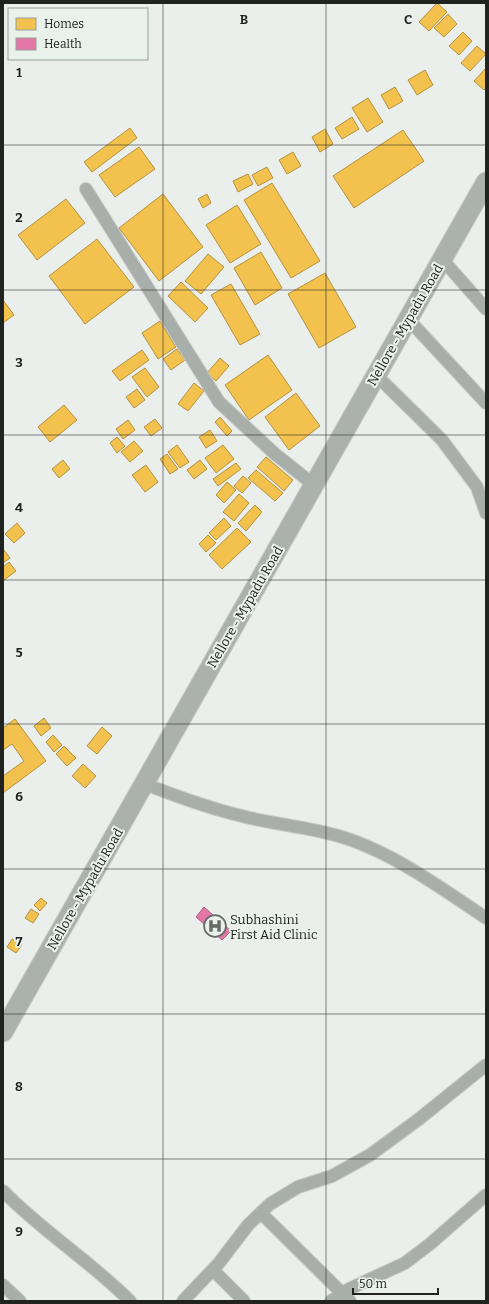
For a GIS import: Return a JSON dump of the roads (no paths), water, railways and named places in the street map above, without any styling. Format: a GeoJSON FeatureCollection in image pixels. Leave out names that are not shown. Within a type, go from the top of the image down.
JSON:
{"type":"FeatureCollection","features":[{"type":"Feature","properties":{"kind":"main road","name":"Nellore - Mypadu Road"},"geometry":{"type":"LineString","coordinates":[[3,1032],[442,259],[485,188]]}},
{"type":"Feature","properties":{"kind":"street"},"geometry":{"type":"LineString","coordinates":[[86,189],[219,402],[274,454],[314,485]]}},
{"type":"Feature","properties":{"kind":"street"},"geometry":{"type":"LineString","coordinates":[[442,259],[486,310]]}},
{"type":"Feature","properties":{"kind":"street"},"geometry":{"type":"LineString","coordinates":[[408,319],[486,403]]}},
{"type":"Feature","properties":{"kind":"street"},"geometry":{"type":"LineString","coordinates":[[376,375],[442,440],[477,487],[486,513]]}},
{"type":"Feature","properties":{"kind":"street"},"geometry":{"type":"LineString","coordinates":[[145,784],[192,802],[245,817],[335,835],[373,849],[443,889],[486,918]]}},
{"type":"Feature","properties":{"kind":"street"},"geometry":{"type":"LineString","coordinates":[[183,1301],[213,1270],[248,1225],[270,1204],[298,1187],[332,1176],[370,1155],[419,1119],[486,1065]]}},
{"type":"Feature","properties":{"kind":"street"},"geometry":{"type":"LineString","coordinates":[[3,1191],[22,1210],[77,1254],[130,1301]]}},
{"type":"Feature","properties":{"kind":"street"},"geometry":{"type":"LineString","coordinates":[[331,1301],[346,1297],[405,1263],[430,1244],[486,1195]]}},
{"type":"Feature","properties":{"kind":"street"},"geometry":{"type":"LineString","coordinates":[[261,1213],[346,1297]]}},
{"type":"Feature","properties":{"kind":"street"},"geometry":{"type":"LineString","coordinates":[[213,1270],[244,1301]]}},
{"type":"Feature","properties":{"kind":"street"},"geometry":{"type":"LineString","coordinates":[[3,1285],[20,1301]]}},
{"type":"Feature","properties":{"kind":"place","name":"Subhashini First Aid Clinic"},"geometry":{"type":"Point","coordinates":[215,926]}}]}
